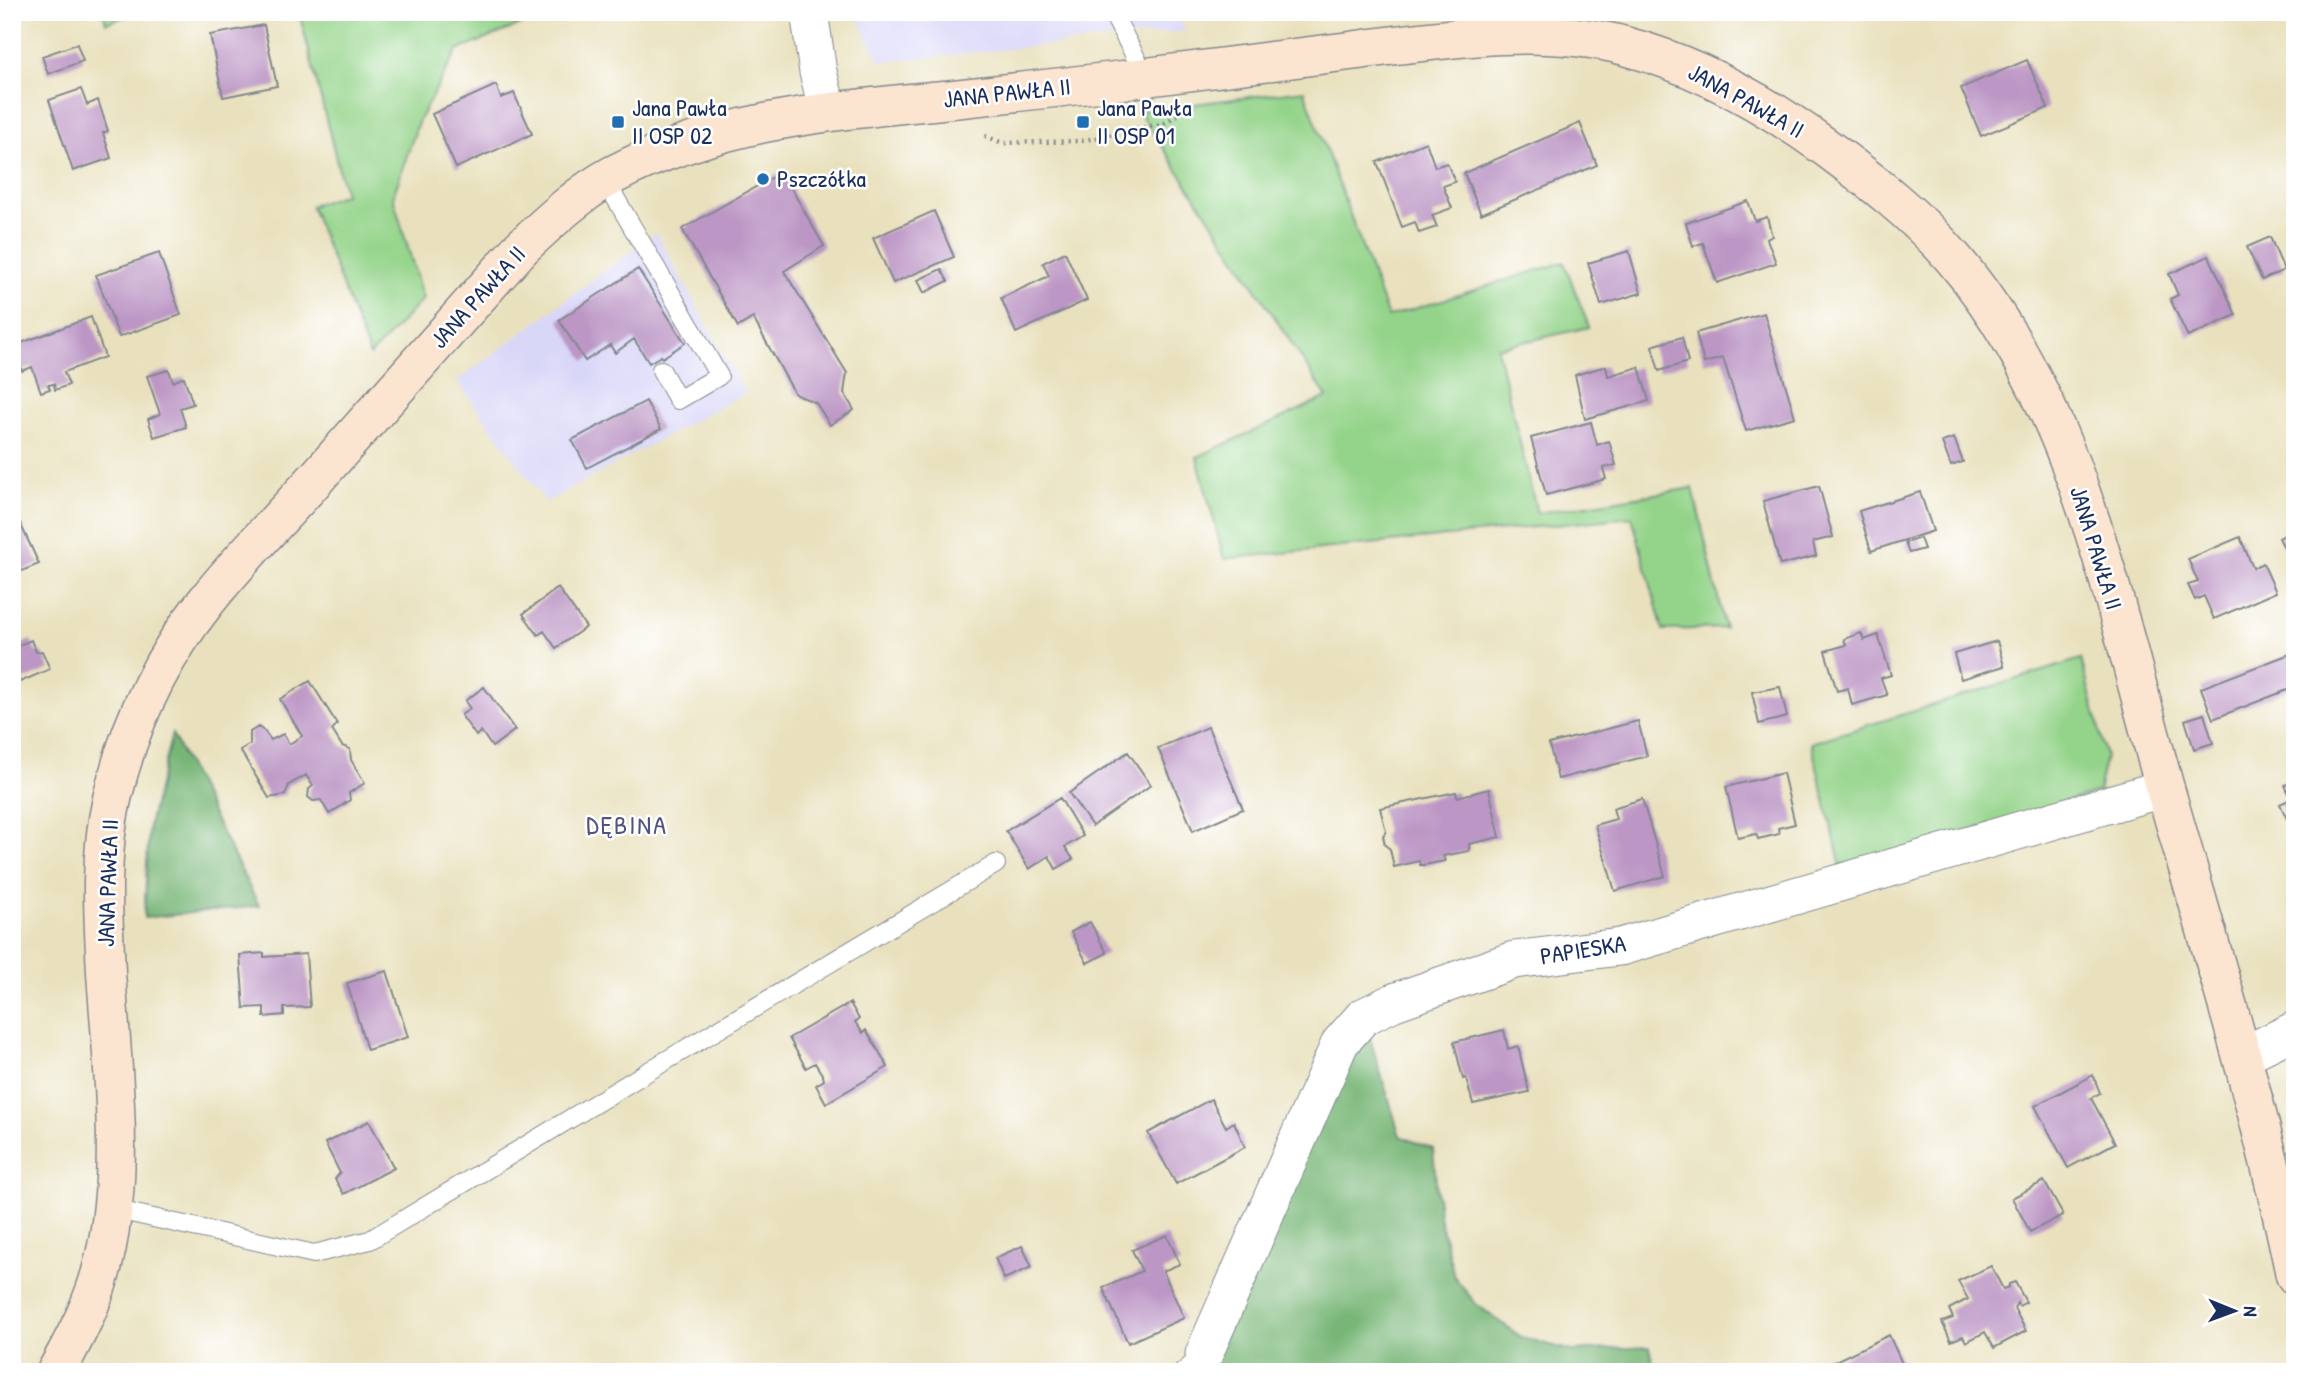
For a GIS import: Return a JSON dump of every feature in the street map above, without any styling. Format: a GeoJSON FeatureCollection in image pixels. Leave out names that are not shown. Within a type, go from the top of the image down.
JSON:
{"type":"FeatureCollection","features":[{"type":"Feature","properties":{"kind":"street"},"geometry":{"type":"LineString","coordinates":[[809,12],[818,72],[828,111]]}},
{"type":"Feature","properties":{"kind":"street","name":"JANA PAWŁA II"},"geometry":{"type":"LineString","coordinates":[[56,1372],[78,1332],[94,1294],[104,1261],[113,1209],[115,1119],[103,913],[105,852],[112,800],[125,753],[159,672],[204,603],[512,258],[565,206],[605,180],[658,154],[694,140],[776,118],[1037,90],[1455,39],[1542,35],[1622,45],[1703,73],[1788,120],[1872,181],[1949,254],[2011,338],[2060,439],[2099,548],[2244,1063],[2295,1275]]}},
{"type":"Feature","properties":{"kind":"street","name":"PAPIESKA"},"geometry":{"type":"LineString","coordinates":[[1195,1366],[1340,1043],[1363,1017],[1394,1002],[1514,960],[1620,947],[2165,788]]}},
{"type":"Feature","properties":{"kind":"street"},"geometry":{"type":"LineString","coordinates":[[2244,1063],[2295,1030]]}},
{"type":"Feature","properties":{"kind":"lane"},"geometry":{"type":"LineString","coordinates":[[1112,12],[1146,77]]}},
{"type":"Feature","properties":{"kind":"lane"},"geometry":{"type":"LineString","coordinates":[[605,180],[719,376],[678,400],[661,370]]}},
{"type":"Feature","properties":{"kind":"lane"},"geometry":{"type":"LineString","coordinates":[[113,1209],[314,1254],[370,1240],[996,864]]}},
{"type":"Feature","properties":{"kind":"path"},"geometry":{"type":"LineString","coordinates":[[983,135],[1003,143],[1081,141],[1164,123],[1186,110]]}},
{"type":"Feature","properties":{"kind":"shaded area"},"geometry":{"type":"Polygon","coordinates":[[[855,12],[1172,12],[1187,31],[880,62],[855,12]]]}},
{"type":"Feature","properties":{"kind":"shaded area"},"geometry":{"type":"Polygon","coordinates":[[[656,233],[745,393],[546,502],[457,381],[656,233]]]}},
{"type":"Feature","properties":{"kind":"green space"},"geometry":{"type":"Polygon","coordinates":[[[103,12],[138,12],[106,23],[103,12]]]}},
{"type":"Feature","properties":{"kind":"green space"},"geometry":{"type":"Polygon","coordinates":[[[299,12],[550,12],[457,51],[419,120],[393,197],[423,299],[370,356],[311,206],[345,194],[299,12]]]}},
{"type":"Feature","properties":{"kind":"green space"},"geometry":{"type":"Polygon","coordinates":[[[1304,90],[1388,317],[1564,262],[1589,327],[1497,348],[1537,513],[1693,488],[1725,628],[1663,630],[1632,517],[1224,559],[1197,457],[1327,397],[1139,111],[1304,90]]]}},
{"type":"Feature","properties":{"kind":"green space"},"geometry":{"type":"Polygon","coordinates":[[[2081,659],[2106,756],[2098,792],[1842,870],[1811,743],[2081,659]]]}},
{"type":"Feature","properties":{"kind":"green space"},"geometry":{"type":"Polygon","coordinates":[[[172,734],[259,906],[144,918],[149,825],[172,734]]]}},
{"type":"Feature","properties":{"kind":"green space"},"geometry":{"type":"Polygon","coordinates":[[[1369,1035],[1400,1136],[1433,1149],[1439,1216],[1454,1276],[1476,1304],[1521,1337],[1572,1351],[1650,1347],[1654,1372],[1209,1372],[1345,1057],[1369,1035]]]}},
{"type":"Feature","properties":{"kind":"building"},"geometry":{"type":"Polygon","coordinates":[[[264,25],[277,86],[223,97],[210,35],[264,25]]]}},
{"type":"Feature","properties":{"kind":"building"},"geometry":{"type":"Polygon","coordinates":[[[77,44],[83,61],[48,74],[42,56],[77,44]]]}},
{"type":"Feature","properties":{"kind":"building"},"geometry":{"type":"Polygon","coordinates":[[[2027,60],[2048,108],[1981,136],[1961,88],[2027,60]]]}},
{"type":"Feature","properties":{"kind":"building"},"geometry":{"type":"Polygon","coordinates":[[[496,85],[501,98],[514,93],[532,134],[456,168],[432,114],[496,85]]]}},
{"type":"Feature","properties":{"kind":"building"},"geometry":{"type":"Polygon","coordinates":[[[81,89],[87,105],[98,100],[108,131],[103,133],[111,158],[73,171],[49,100],[81,89]]]}},
{"type":"Feature","properties":{"kind":"building"},"geometry":{"type":"Polygon","coordinates":[[[1580,123],[1597,165],[1481,214],[1464,173],[1580,123]]]}},
{"type":"Feature","properties":{"kind":"building"},"geometry":{"type":"Polygon","coordinates":[[[1426,142],[1435,167],[1447,163],[1455,182],[1443,186],[1452,208],[1432,215],[1437,227],[1419,233],[1415,222],[1402,227],[1377,162],[1426,142]]]}},
{"type":"Feature","properties":{"kind":"building"},"geometry":{"type":"Polygon","coordinates":[[[782,172],[824,246],[784,271],[847,373],[844,393],[854,410],[830,425],[816,403],[795,394],[753,318],[738,327],[682,229],[782,172]]]}},
{"type":"Feature","properties":{"kind":"building"},"geometry":{"type":"Polygon","coordinates":[[[1748,201],[1755,221],[1767,217],[1772,236],[1767,239],[1776,263],[1717,283],[1703,243],[1693,246],[1686,223],[1748,201]]]}},
{"type":"Feature","properties":{"kind":"building"},"geometry":{"type":"Polygon","coordinates":[[[934,211],[954,257],[893,283],[873,238],[934,211]]]}},
{"type":"Feature","properties":{"kind":"building"},"geometry":{"type":"Polygon","coordinates":[[[2270,237],[2284,270],[2262,280],[2247,247],[2270,237]]]}},
{"type":"Feature","properties":{"kind":"building"},"geometry":{"type":"Polygon","coordinates":[[[1629,251],[1641,293],[1601,305],[1588,263],[1629,251]]]}},
{"type":"Feature","properties":{"kind":"building"},"geometry":{"type":"Polygon","coordinates":[[[1065,252],[1087,300],[1016,333],[1001,298],[1049,276],[1043,263],[1065,252]]]}},
{"type":"Feature","properties":{"kind":"building"},"geometry":{"type":"Polygon","coordinates":[[[159,253],[181,315],[119,337],[96,275],[159,253]]]}},
{"type":"Feature","properties":{"kind":"building"},"geometry":{"type":"Polygon","coordinates":[[[2209,256],[2236,315],[2188,337],[2170,299],[2178,295],[2169,274],[2209,256]]]}},
{"type":"Feature","properties":{"kind":"building"},"geometry":{"type":"Polygon","coordinates":[[[638,269],[685,343],[649,363],[634,339],[615,353],[610,345],[585,361],[559,320],[638,269]]]}},
{"type":"Feature","properties":{"kind":"building"},"geometry":{"type":"Polygon","coordinates":[[[941,269],[948,281],[924,293],[918,280],[941,269]]]}},
{"type":"Feature","properties":{"kind":"building"},"geometry":{"type":"Polygon","coordinates":[[[1764,313],[1795,417],[1746,431],[1723,358],[1704,363],[1696,333],[1764,313]]]}},
{"type":"Feature","properties":{"kind":"building"},"geometry":{"type":"Polygon","coordinates":[[[91,317],[105,357],[64,372],[69,385],[55,390],[54,384],[48,385],[50,389],[41,392],[32,367],[22,371],[13,346],[91,317]]]}},
{"type":"Feature","properties":{"kind":"building"},"geometry":{"type":"Polygon","coordinates":[[[1682,337],[1688,362],[1659,371],[1652,346],[1682,337]]]}},
{"type":"Feature","properties":{"kind":"building"},"geometry":{"type":"Polygon","coordinates":[[[1606,366],[1608,376],[1639,367],[1649,401],[1585,419],[1575,375],[1606,366]]]}},
{"type":"Feature","properties":{"kind":"building"},"geometry":{"type":"Polygon","coordinates":[[[169,370],[173,382],[184,377],[193,404],[180,408],[186,427],[154,437],[148,419],[160,414],[147,376],[169,370]]]}},
{"type":"Feature","properties":{"kind":"building"},"geometry":{"type":"Polygon","coordinates":[[[646,401],[661,429],[587,468],[572,440],[646,401]]]}},
{"type":"Feature","properties":{"kind":"building"},"geometry":{"type":"Polygon","coordinates":[[[1591,422],[1597,445],[1609,441],[1616,465],[1603,468],[1606,479],[1546,495],[1531,438],[1591,422]]]}},
{"type":"Feature","properties":{"kind":"building"},"geometry":{"type":"Polygon","coordinates":[[[1954,438],[1963,462],[1951,466],[1942,442],[1954,438]]]}},
{"type":"Feature","properties":{"kind":"building"},"geometry":{"type":"Polygon","coordinates":[[[1819,486],[1833,537],[1813,542],[1816,556],[1780,565],[1763,501],[1819,486]]]}},
{"type":"Feature","properties":{"kind":"building"},"geometry":{"type":"Polygon","coordinates":[[[1920,492],[1933,531],[1871,551],[1859,511],[1920,492]]]}},
{"type":"Feature","properties":{"kind":"building"},"geometry":{"type":"Polygon","coordinates":[[[15,512],[39,564],[12,575],[12,514],[15,512]]]}},
{"type":"Feature","properties":{"kind":"building"},"geometry":{"type":"Polygon","coordinates":[[[2295,530],[2295,569],[2279,538],[2295,530]]]}},
{"type":"Feature","properties":{"kind":"building"},"geometry":{"type":"Polygon","coordinates":[[[2240,537],[2253,568],[2263,563],[2276,592],[2214,619],[2204,596],[2195,600],[2188,585],[2198,582],[2188,559],[2240,537]]]}},
{"type":"Feature","properties":{"kind":"building"},"geometry":{"type":"Polygon","coordinates":[[[1920,538],[1924,549],[1909,553],[1905,543],[1920,538]]]}},
{"type":"Feature","properties":{"kind":"building"},"geometry":{"type":"Polygon","coordinates":[[[558,588],[586,627],[556,648],[544,631],[538,635],[523,614],[558,588]]]}},
{"type":"Feature","properties":{"kind":"building"},"geometry":{"type":"Polygon","coordinates":[[[1861,633],[1864,640],[1878,635],[1891,675],[1881,678],[1887,695],[1852,705],[1848,688],[1837,691],[1825,651],[1846,645],[1844,639],[1861,633]]]}},
{"type":"Feature","properties":{"kind":"building"},"geometry":{"type":"Polygon","coordinates":[[[31,640],[36,652],[42,651],[50,669],[20,682],[12,666],[12,648],[31,640]]]}},
{"type":"Feature","properties":{"kind":"building"},"geometry":{"type":"Polygon","coordinates":[[[1997,641],[2004,666],[1961,679],[1954,654],[1997,641]]]}},
{"type":"Feature","properties":{"kind":"building"},"geometry":{"type":"Polygon","coordinates":[[[2295,652],[2295,687],[2213,719],[2201,688],[2295,652]]]}},
{"type":"Feature","properties":{"kind":"building"},"geometry":{"type":"Polygon","coordinates":[[[310,681],[337,724],[332,730],[342,746],[350,749],[351,760],[365,783],[349,793],[350,800],[329,814],[321,800],[313,801],[308,797],[309,789],[313,786],[306,775],[289,785],[285,795],[269,798],[240,750],[250,744],[250,732],[258,727],[271,740],[283,734],[289,744],[302,736],[280,699],[310,681]]]}},
{"type":"Feature","properties":{"kind":"building"},"geometry":{"type":"Polygon","coordinates":[[[484,687],[515,730],[492,747],[481,731],[476,736],[461,715],[470,709],[465,701],[484,687]]]}},
{"type":"Feature","properties":{"kind":"building"},"geometry":{"type":"Polygon","coordinates":[[[1780,687],[1787,717],[1759,724],[1752,692],[1780,687]]]}},
{"type":"Feature","properties":{"kind":"building"},"geometry":{"type":"Polygon","coordinates":[[[2204,714],[2213,743],[2194,749],[2185,720],[2204,714]]]}},
{"type":"Feature","properties":{"kind":"building"},"geometry":{"type":"Polygon","coordinates":[[[1638,721],[1647,756],[1558,779],[1549,744],[1638,721]]]}},
{"type":"Feature","properties":{"kind":"building"},"geometry":{"type":"Polygon","coordinates":[[[1208,727],[1243,809],[1193,831],[1158,748],[1208,727]]]}},
{"type":"Feature","properties":{"kind":"building"},"geometry":{"type":"Polygon","coordinates":[[[1128,752],[1151,785],[1092,826],[1069,793],[1128,752]]]}},
{"type":"Feature","properties":{"kind":"building"},"geometry":{"type":"Polygon","coordinates":[[[1783,773],[1795,824],[1778,828],[1779,834],[1758,839],[1756,834],[1738,838],[1726,787],[1783,773]]]}},
{"type":"Feature","properties":{"kind":"building"},"geometry":{"type":"Polygon","coordinates":[[[2295,780],[2295,817],[2287,819],[2280,804],[2291,799],[2285,785],[2295,780]]]}},
{"type":"Feature","properties":{"kind":"building"},"geometry":{"type":"Polygon","coordinates":[[[1489,789],[1500,837],[1469,844],[1469,851],[1443,856],[1445,861],[1420,865],[1419,861],[1394,867],[1390,849],[1385,845],[1383,836],[1386,831],[1380,808],[1456,792],[1457,797],[1489,789]]]}},
{"type":"Feature","properties":{"kind":"building"},"geometry":{"type":"Polygon","coordinates":[[[1060,798],[1083,836],[1065,847],[1073,859],[1056,869],[1049,856],[1029,869],[1006,831],[1060,798]]]}},
{"type":"Feature","properties":{"kind":"building"},"geometry":{"type":"Polygon","coordinates":[[[1642,799],[1665,876],[1615,891],[1595,825],[1616,819],[1613,808],[1642,799]]]}},
{"type":"Feature","properties":{"kind":"building"},"geometry":{"type":"Polygon","coordinates":[[[1090,922],[1107,953],[1087,963],[1071,932],[1090,922]]]}},
{"type":"Feature","properties":{"kind":"building"},"geometry":{"type":"Polygon","coordinates":[[[264,953],[264,957],[306,954],[310,1007],[284,1008],[284,1015],[264,1017],[264,1007],[244,1008],[240,955],[264,953]]]}},
{"type":"Feature","properties":{"kind":"building"},"geometry":{"type":"Polygon","coordinates":[[[387,971],[408,1037],[367,1050],[347,983],[387,971]]]}},
{"type":"Feature","properties":{"kind":"building"},"geometry":{"type":"Polygon","coordinates":[[[850,1003],[859,1019],[855,1022],[863,1033],[866,1030],[888,1067],[826,1103],[816,1085],[824,1080],[823,1076],[815,1063],[806,1068],[789,1038],[850,1003]]]}},
{"type":"Feature","properties":{"kind":"building"},"geometry":{"type":"Polygon","coordinates":[[[1504,1030],[1508,1049],[1518,1046],[1529,1092],[1473,1104],[1466,1078],[1463,1079],[1454,1042],[1504,1030]]]}},
{"type":"Feature","properties":{"kind":"building"},"geometry":{"type":"Polygon","coordinates":[[[2093,1075],[2100,1093],[2091,1098],[2115,1143],[2068,1168],[2035,1106],[2093,1075]]]}},
{"type":"Feature","properties":{"kind":"building"},"geometry":{"type":"Polygon","coordinates":[[[1211,1099],[1226,1127],[1234,1122],[1245,1147],[1176,1184],[1148,1133],[1211,1099]]]}},
{"type":"Feature","properties":{"kind":"building"},"geometry":{"type":"Polygon","coordinates":[[[369,1121],[394,1168],[344,1194],[335,1179],[340,1173],[325,1143],[369,1121]]]}},
{"type":"Feature","properties":{"kind":"building"},"geometry":{"type":"Polygon","coordinates":[[[2044,1181],[2063,1215],[2030,1232],[2012,1198],[2044,1181]]]}},
{"type":"Feature","properties":{"kind":"building"},"geometry":{"type":"Polygon","coordinates":[[[1167,1235],[1180,1264],[1163,1271],[1184,1318],[1128,1343],[1103,1288],[1142,1271],[1132,1250],[1167,1235]]]}},
{"type":"Feature","properties":{"kind":"building"},"geometry":{"type":"Polygon","coordinates":[[[1022,1246],[1032,1267],[1004,1279],[995,1258],[1022,1246]]]}},
{"type":"Feature","properties":{"kind":"building"},"geometry":{"type":"Polygon","coordinates":[[[1991,1266],[2003,1289],[2015,1282],[2026,1302],[2019,1306],[2017,1303],[2014,1308],[2026,1331],[1994,1348],[1985,1332],[1966,1342],[1963,1336],[1951,1341],[1942,1322],[1953,1318],[1949,1309],[1968,1299],[1958,1281],[1991,1266]]]}},
{"type":"Feature","properties":{"kind":"building"},"geometry":{"type":"Polygon","coordinates":[[[1889,1335],[1906,1372],[1830,1372],[1827,1365],[1889,1335]]]}},
{"type":"Feature","properties":{"kind":"place","name":"Jana Pawła II OSP 02"},"geometry":{"type":"Point","coordinates":[618,122]}},
{"type":"Feature","properties":{"kind":"place","name":"Jana Pawła II OSP 01"},"geometry":{"type":"Point","coordinates":[1083,122]}},
{"type":"Feature","properties":{"kind":"place","name":"Pszczółka"},"geometry":{"type":"Point","coordinates":[763,179]}},
{"type":"Feature","properties":{"kind":"district","name":"DĘBINA"},"geometry":{"type":"Point","coordinates":[627,825]}}]}
